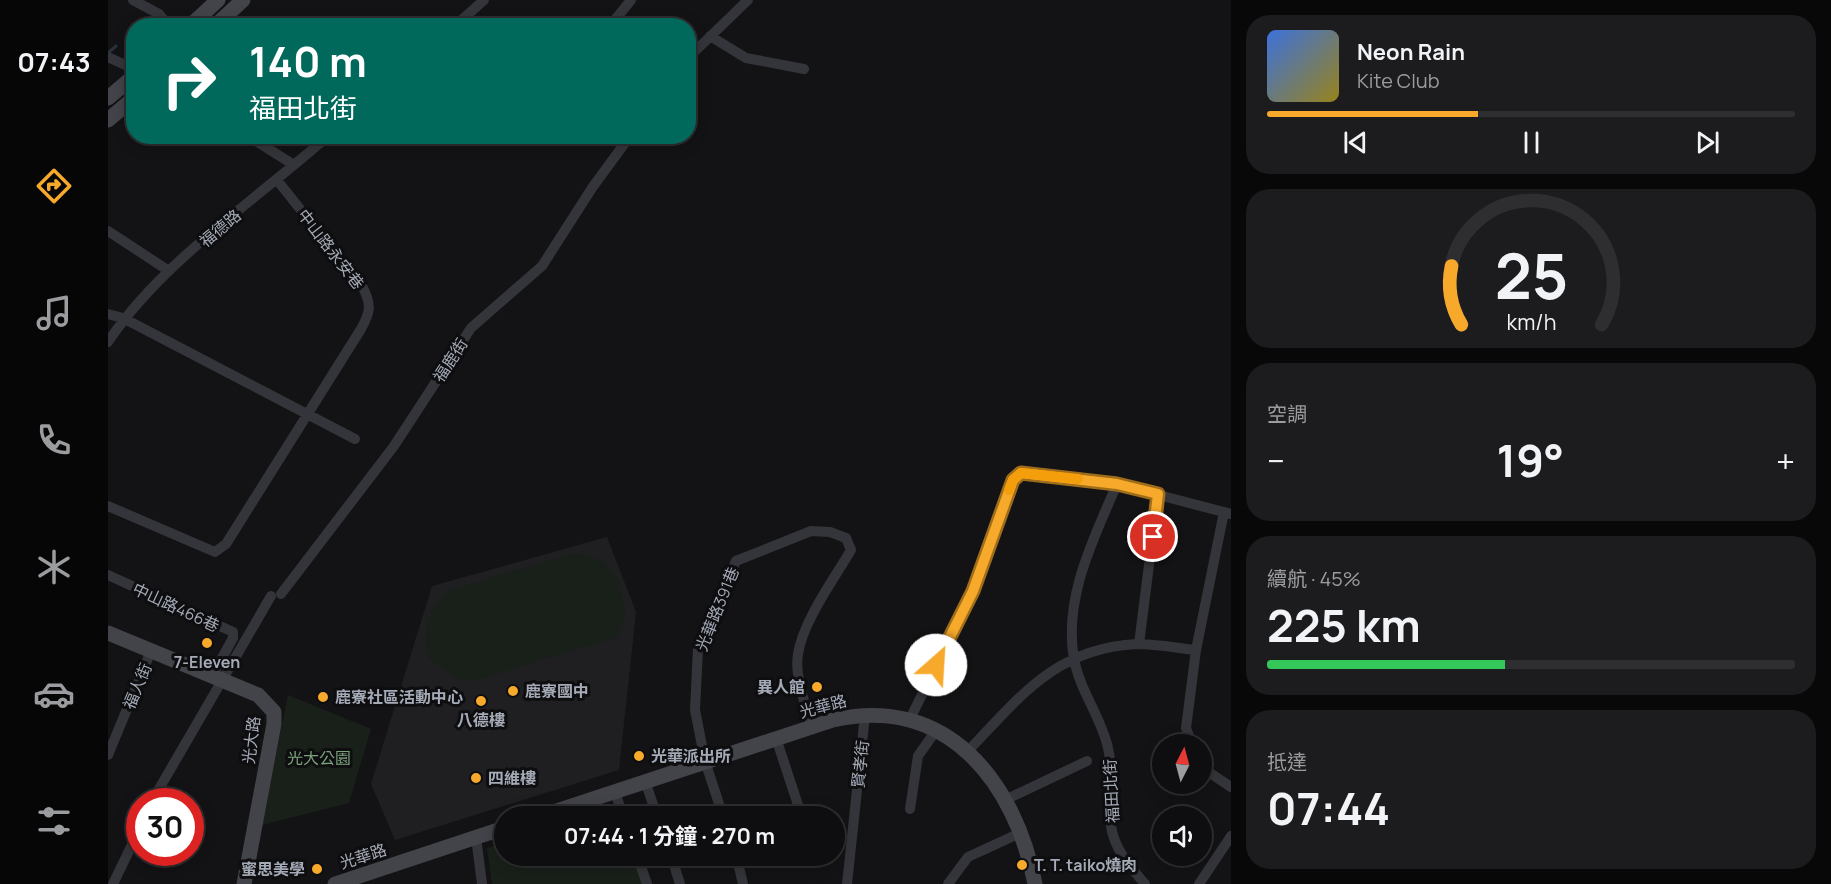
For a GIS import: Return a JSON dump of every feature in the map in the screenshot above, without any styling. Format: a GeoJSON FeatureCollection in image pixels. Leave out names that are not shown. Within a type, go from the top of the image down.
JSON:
{"type":"FeatureCollection","features":[{"type":"Feature","properties":{"kind":"street"},"geometry":{"type":"LineString","coordinates":[[133,0],[163,18]]}},
{"type":"Feature","properties":{"kind":"street"},"geometry":{"type":"LineString","coordinates":[[199,18],[218,0]]}},
{"type":"Feature","properties":{"kind":"street"},"geometry":{"type":"LineString","coordinates":[[224,18],[243,0]]}},
{"type":"Feature","properties":{"kind":"street"},"geometry":{"type":"LineString","coordinates":[[464,18],[484,0]]}},
{"type":"Feature","properties":{"kind":"street"},"geometry":{"type":"LineString","coordinates":[[616,18],[631,0]]}},
{"type":"Feature","properties":{"kind":"street"},"geometry":{"type":"LineString","coordinates":[[696,50],[748,0]]}},
{"type":"Feature","properties":{"kind":"street"},"geometry":{"type":"LineString","coordinates":[[710,36],[746,58],[804,69]]}},
{"type":"Feature","properties":{"kind":"street"},"geometry":{"type":"LineString","coordinates":[[108,57],[126,65]]}},
{"type":"Feature","properties":{"kind":"street"},"geometry":{"type":"LineString","coordinates":[[108,98],[126,83]]}},
{"type":"Feature","properties":{"kind":"street"},"geometry":{"type":"LineString","coordinates":[[108,120],[126,105]]}},
{"type":"Feature","properties":{"kind":"street"},"geometry":{"type":"LineString","coordinates":[[261,144],[294,165]]}},
{"type":"Feature","properties":{"kind":"street","name":"福德路"},"geometry":{"type":"LineString","coordinates":[[123,318],[169,271],[319,144]]}},
{"type":"Feature","properties":{"kind":"street","name":"福鹿街"},"geometry":{"type":"LineString","coordinates":[[159,788],[217,678],[276,595],[394,446],[471,328],[542,266],[592,188],[624,144]]}},
{"type":"Feature","properties":{"kind":"street","name":"中山路永安巷"},"geometry":{"type":"LineString","coordinates":[[108,506],[215,552],[226,544],[370,312],[369,299],[363,288],[276,180]]}},
{"type":"Feature","properties":{"kind":"street"},"geometry":{"type":"LineString","coordinates":[[108,231],[169,271]]}},
{"type":"Feature","properties":{"kind":"street"},"geometry":{"type":"LineString","coordinates":[[108,314],[123,318],[307,416],[355,439]]}},
{"type":"Feature","properties":{"kind":"street"},"geometry":{"type":"LineString","coordinates":[[108,342],[123,318]]}},
{"type":"Feature","properties":{"kind":"street"},"geometry":{"type":"LineString","coordinates":[[909,721],[973,591],[1013,480],[1021,473],[1117,484],[1228,513],[1196,650],[1186,728],[1188,734]]}},
{"type":"Feature","properties":{"kind":"street","name":"福田北街"},"geometry":{"type":"LineString","coordinates":[[1117,484],[1076,588],[1073,617],[1074,658],[1087,700],[1108,746],[1112,768],[1111,827],[1124,860],[1145,884]]}},
{"type":"Feature","properties":{"kind":"street"},"geometry":{"type":"LineString","coordinates":[[1139,644],[1158,494]]}},
{"type":"Feature","properties":{"kind":"street","name":"光華路391巷"},"geometry":{"type":"LineString","coordinates":[[705,762],[695,710],[698,648],[736,561],[810,531],[830,532],[846,538],[851,550],[809,625],[798,655],[800,680],[812,727]]}},
{"type":"Feature","properties":{"kind":"street","name":"中山路466巷"},"geometry":{"type":"LineString","coordinates":[[108,575],[232,632],[233,638],[217,678]]}},
{"type":"Feature","properties":{"kind":"street","name":"光大路"},"geometry":{"type":"LineString","coordinates":[[108,633],[258,695],[274,712],[274,724],[244,884]]}},
{"type":"Feature","properties":{"kind":"street"},"geometry":{"type":"LineString","coordinates":[[967,752],[1025,692],[1053,669],[1087,652],[1139,644],[1196,650]]}},
{"type":"Feature","properties":{"kind":"street","name":"福人街"},"geometry":{"type":"LineString","coordinates":[[108,755],[112,732],[151,651]]}},
{"type":"Feature","properties":{"kind":"street","name":"光華路"},"geometry":{"type":"LineString","coordinates":[[572,806],[841,718],[865,715],[909,721],[938,729],[985,770],[1005,800],[1020,833],[1035,884]]}},
{"type":"Feature","properties":{"kind":"street","name":"賢孝街"},"geometry":{"type":"LineString","coordinates":[[847,884],[865,715]]}},
{"type":"Feature","properties":{"kind":"street"},"geometry":{"type":"LineString","coordinates":[[910,808],[918,756],[938,729]]}},
{"type":"Feature","properties":{"kind":"street"},"geometry":{"type":"LineString","coordinates":[[776,738],[798,806]]}},
{"type":"Feature","properties":{"kind":"street"},"geometry":{"type":"LineString","coordinates":[[1005,800],[1087,761]]}},
{"type":"Feature","properties":{"kind":"street"},"geometry":{"type":"LineString","coordinates":[[705,762],[720,806]]}},
{"type":"Feature","properties":{"kind":"street"},"geometry":{"type":"LineString","coordinates":[[1212,774],[1231,787]]}},
{"type":"Feature","properties":{"kind":"street"},"geometry":{"type":"LineString","coordinates":[[645,781],[654,806]]}},
{"type":"Feature","properties":{"kind":"street"},"geometry":{"type":"LineString","coordinates":[[615,792],[620,806]]}},
{"type":"Feature","properties":{"kind":"street","name":"光華路"},"geometry":{"type":"LineString","coordinates":[[335,884],[373,878],[494,831]]}},
{"type":"Feature","properties":{"kind":"street"},"geometry":{"type":"LineString","coordinates":[[948,884],[968,856],[1020,833]]}},
{"type":"Feature","properties":{"kind":"street"},"geometry":{"type":"LineString","coordinates":[[1199,884],[1231,836]]}},
{"type":"Feature","properties":{"kind":"street"},"geometry":{"type":"LineString","coordinates":[[476,837],[482,884]]}},
{"type":"Feature","properties":{"kind":"street"},"geometry":{"type":"LineString","coordinates":[[113,884],[126,857]]}},
{"type":"Feature","properties":{"kind":"street"},"geometry":{"type":"LineString","coordinates":[[641,866],[647,884]]}},
{"type":"Feature","properties":{"kind":"street"},"geometry":{"type":"LineString","coordinates":[[675,866],[680,884]]}},
{"type":"Feature","properties":{"kind":"street"},"geometry":{"type":"LineString","coordinates":[[738,866],[742,884]]}},
{"type":"Feature","properties":{"kind":"shaded area","name":"鹿寮國中"},"geometry":{"type":"Polygon","coordinates":[[[607,537],[636,612],[619,770],[504,806],[494,806],[494,809],[395,840],[371,784],[432,586],[607,537]]]}},
{"type":"Feature","properties":{"kind":"green space"},"geometry":{"type":"Polygon","coordinates":[[[575,553],[603,561],[618,578],[625,620],[617,637],[473,681],[455,679],[428,658],[425,636],[432,608],[449,590],[575,553]]]}},
{"type":"Feature","properties":{"kind":"green space","name":"光大公園"},"geometry":{"type":"Polygon","coordinates":[[[288,695],[371,729],[349,803],[262,825],[288,695]]]}},
{"type":"Feature","properties":{"kind":"green space"},"geometry":{"type":"Polygon","coordinates":[[[494,846],[494,866],[636,866],[643,884],[492,884],[487,848],[494,846]]]}},
{"type":"Feature","properties":{"kind":"waterway"},"geometry":{"type":"LineString","coordinates":[[108,53],[116,46]]}},
{"type":"Feature","properties":{"kind":"slow traffic"},"geometry":{"type":"LineString","coordinates":[[1009,490],[1013,480],[1021,473],[1078,479]]}},
{"type":"Feature","properties":{"kind":"place","name":"7-Eleven"},"geometry":{"type":"Point","coordinates":[207,643]}},
{"type":"Feature","properties":{"kind":"place","name":"異人館"},"geometry":{"type":"Point","coordinates":[817,687]}},
{"type":"Feature","properties":{"kind":"place","name":"鹿寮國中"},"geometry":{"type":"Point","coordinates":[513,691]}},
{"type":"Feature","properties":{"kind":"place","name":"鹿寮社區活動中心"},"geometry":{"type":"Point","coordinates":[323,697]}},
{"type":"Feature","properties":{"kind":"place","name":"八德樓"},"geometry":{"type":"Point","coordinates":[481,701]}},
{"type":"Feature","properties":{"kind":"place","name":"光華派出所"},"geometry":{"type":"Point","coordinates":[639,756]}},
{"type":"Feature","properties":{"kind":"place","name":"四維樓"},"geometry":{"type":"Point","coordinates":[476,778]}},
{"type":"Feature","properties":{"kind":"place","name":"T. T. taiko燒肉"},"geometry":{"type":"Point","coordinates":[1022,865]}},
{"type":"Feature","properties":{"kind":"place","name":"蜜思美學"},"geometry":{"type":"Point","coordinates":[317,869]}},
{"type":"Feature","properties":{"kind":"route"},"geometry":{"type":"LineString","coordinates":[[936,665],[973,591],[1013,480],[1021,473],[1117,484],[1158,494],[1153,537]]}}]}
